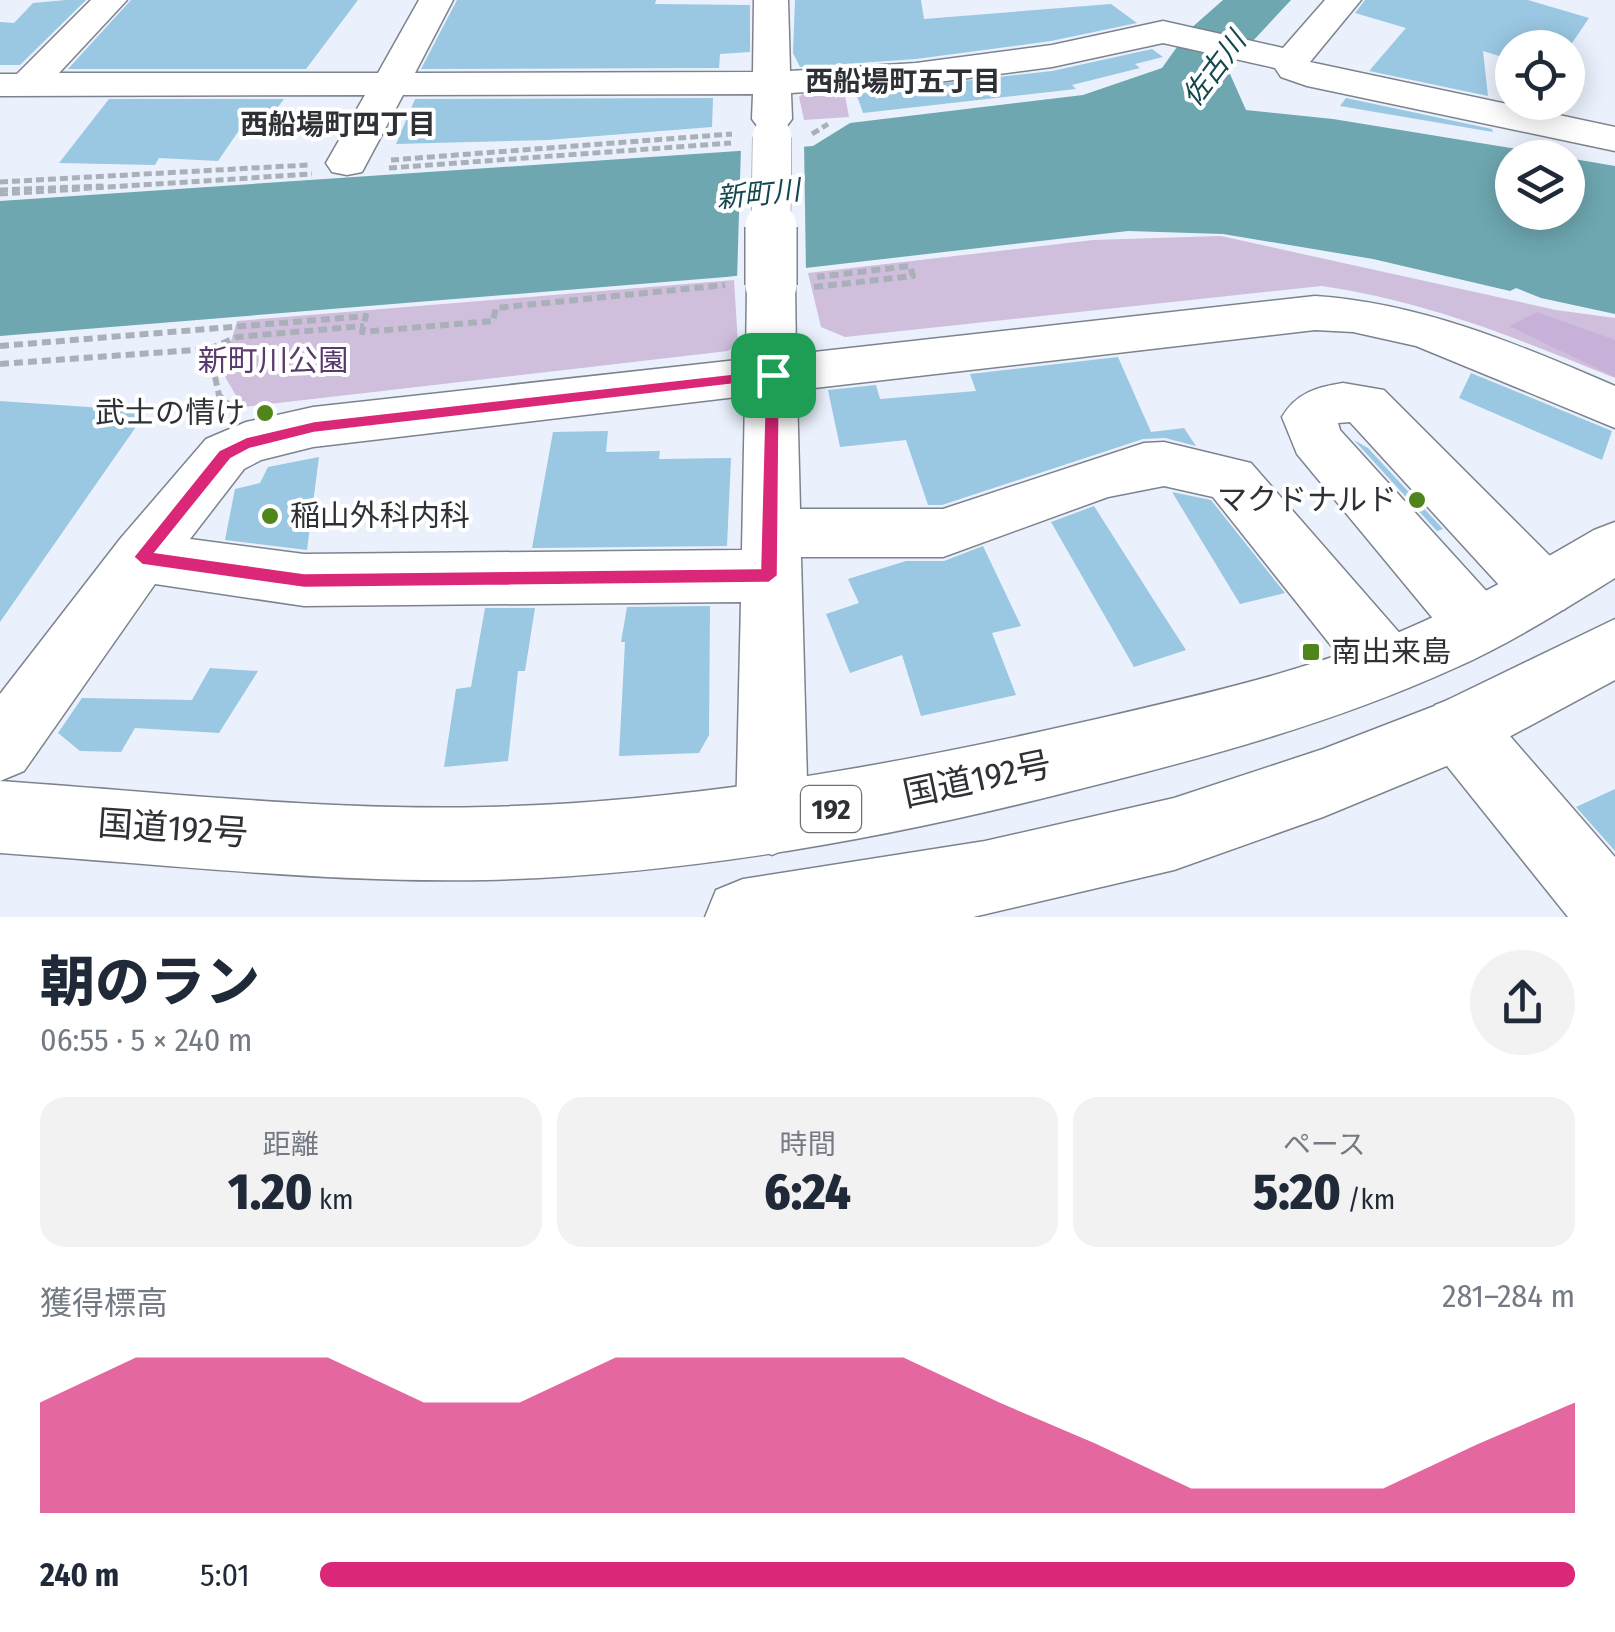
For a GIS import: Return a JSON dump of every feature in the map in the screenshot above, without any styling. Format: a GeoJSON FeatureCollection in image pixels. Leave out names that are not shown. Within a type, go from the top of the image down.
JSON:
{"type":"FeatureCollection","features":[{"type":"Feature","properties":{"kind":"main road"},"geometry":{"type":"LineString","coordinates":[[10,88],[110,0]]}},
{"type":"Feature","properties":{"kind":"main road"},"geometry":{"type":"LineString","coordinates":[[354,168],[390,84],[436,0]]}},
{"type":"Feature","properties":{"kind":"main road"},"geometry":{"type":"LineString","coordinates":[[771,0],[770,139],[776,284],[769,554],[772,819]]}},
{"type":"Feature","properties":{"kind":"main road"},"geometry":{"type":"LineString","coordinates":[[1170,34],[1198,0]]}},
{"type":"Feature","properties":{"kind":"main road"},"geometry":{"type":"LineString","coordinates":[[1292,60],[1344,0]]}},
{"type":"Feature","properties":{"kind":"main road"},"geometry":{"type":"LineString","coordinates":[[10,88],[772,82],[916,74],[1052,56],[1170,34],[1292,60]]}},
{"type":"Feature","properties":{"kind":"main road"},"geometry":{"type":"LineString","coordinates":[[1292,60],[1294,69],[1306,74],[1615,139]]}},
{"type":"Feature","properties":{"kind":"main road"},"geometry":{"type":"LineString","coordinates":[[0,748],[142,557],[225,454],[246,444],[314,427],[1315,313],[1347,313],[1392,323],[1526,369],[1615,408]]}},
{"type":"Feature","properties":{"kind":"main road"},"geometry":{"type":"LineString","coordinates":[[1347,313],[1346,350],[1352,379],[1364,404],[1543,590]]}},
{"type":"Feature","properties":{"kind":"main road"},"geometry":{"type":"LineString","coordinates":[[1364,404],[1352,401],[1315,410],[1309,417],[1316,439],[1477,625]]}},
{"type":"Feature","properties":{"kind":"main road"},"geometry":{"type":"LineString","coordinates":[[142,557],[304,580],[769,554],[943,533],[1099,477],[1164,464],[1231,479],[1387,666]]}},
{"type":"Feature","properties":{"kind":"main road","name":"国道192号"},"geometry":{"type":"LineString","coordinates":[[0,816],[394,843],[584,838],[772,819],[959,786],[1265,710],[1387,666],[1477,625],[1615,546]]}},
{"type":"Feature","properties":{"kind":"main road"},"geometry":{"type":"LineString","coordinates":[[768,916],[985,878],[1174,834],[1323,783],[1458,728],[1615,648]]}},
{"type":"Feature","properties":{"kind":"main road"},"geometry":{"type":"LineString","coordinates":[[1458,728],[1615,915]]}},
{"type":"Feature","properties":{"kind":"path"},"geometry":{"type":"LineString","coordinates":[[0,192],[94,184],[110,188],[770,139],[828,124],[820,124]]}},
{"type":"Feature","properties":{"kind":"path"},"geometry":{"type":"LineString","coordinates":[[0,346],[366,316],[362,332],[493,321],[496,308],[913,276],[910,266],[776,284]]}},
{"type":"Feature","properties":{"kind":"path"},"geometry":{"type":"LineString","coordinates":[[0,364],[209,349],[237,338],[364,326]]}},
{"type":"Feature","properties":{"kind":"path"},"geometry":{"type":"LineString","coordinates":[[209,349],[219,395],[237,413]]}},
{"type":"Feature","properties":{"kind":"green space"},"geometry":{"type":"Polygon","coordinates":[[[843,85],[849,117],[804,120],[799,97],[808,89],[843,85]]]}},
{"type":"Feature","properties":{"kind":"green space"},"geometry":{"type":"Polygon","coordinates":[[[1221,236],[1556,310],[1615,318],[1615,378],[1436,312],[1322,286],[845,337],[821,327],[808,273],[1093,240],[1221,236]]]}},
{"type":"Feature","properties":{"kind":"green space","name":"新町川公園"},"geometry":{"type":"Polygon","coordinates":[[[734,280],[738,343],[728,351],[243,407],[222,372],[237,321],[734,280]]]}},
{"type":"Feature","properties":{"kind":"shaded area"},"geometry":{"type":"Polygon","coordinates":[[[1537,312],[1615,340],[1615,377],[1509,326],[1537,312]]]}},
{"type":"Feature","properties":{"kind":"water"},"geometry":{"type":"Polygon","coordinates":[[[1223,0],[1291,0],[1236,59],[1230,74],[1246,110],[1333,119],[1495,146],[1495,230],[1585,230],[1585,161],[1615,166],[1615,314],[1541,298],[1516,288],[1510,291],[1373,259],[1223,234],[1128,231],[726,277],[0,336],[0,201],[813,146],[850,123],[1083,95],[1162,68],[1189,30],[1223,0]]]}},
{"type":"Feature","properties":{"kind":"pier"},"geometry":{"type":"Polygon","coordinates":[[[804,142],[806,274],[737,281],[741,146],[804,142]]]}},
{"type":"Feature","properties":{"kind":"building"},"geometry":{"type":"Polygon","coordinates":[[[86,0],[20,65],[0,65],[0,22],[14,23],[33,3],[86,0]]]}},
{"type":"Feature","properties":{"kind":"building"},"geometry":{"type":"Polygon","coordinates":[[[131,0],[358,0],[306,69],[68,69],[131,0]]]}},
{"type":"Feature","properties":{"kind":"building"},"geometry":{"type":"Polygon","coordinates":[[[457,0],[656,0],[655,4],[750,5],[750,52],[720,54],[719,68],[421,69],[457,0]]]}},
{"type":"Feature","properties":{"kind":"building"},"geometry":{"type":"Polygon","coordinates":[[[795,0],[921,0],[924,19],[1111,4],[1137,23],[1051,41],[916,59],[800,67],[793,53],[795,0]]]}},
{"type":"Feature","properties":{"kind":"building"},"geometry":{"type":"Polygon","coordinates":[[[1365,0],[1528,0],[1589,18],[1581,30],[1495,30],[1495,55],[1483,51],[1488,96],[1369,71],[1406,28],[1355,13],[1365,0]]]}},
{"type":"Feature","properties":{"kind":"building"},"geometry":{"type":"Polygon","coordinates":[[[1152,49],[1163,57],[1135,64],[1140,68],[1072,85],[1076,89],[863,113],[856,93],[1052,71],[1152,49]]]}},
{"type":"Feature","properties":{"kind":"building"},"geometry":{"type":"Polygon","coordinates":[[[713,98],[712,127],[547,140],[396,144],[415,99],[713,98]]]}},
{"type":"Feature","properties":{"kind":"building"},"geometry":{"type":"Polygon","coordinates":[[[1346,98],[1492,129],[1493,132],[1340,106],[1346,98]]]}},
{"type":"Feature","properties":{"kind":"building"},"geometry":{"type":"Polygon","coordinates":[[[109,99],[284,99],[264,125],[242,126],[218,161],[159,158],[155,165],[59,163],[109,99]]]}},
{"type":"Feature","properties":{"kind":"building"},"geometry":{"type":"Polygon","coordinates":[[[1118,357],[1151,432],[1184,428],[1196,446],[1165,438],[1143,439],[942,505],[928,505],[906,440],[840,447],[828,390],[876,385],[880,399],[976,391],[970,374],[1118,357]]]}},
{"type":"Feature","properties":{"kind":"building"},"geometry":{"type":"Polygon","coordinates":[[[1471,373],[1612,431],[1602,460],[1459,398],[1471,373]]]}},
{"type":"Feature","properties":{"kind":"building"},"geometry":{"type":"Polygon","coordinates":[[[0,401],[147,411],[0,622],[0,401]]]}},
{"type":"Feature","properties":{"kind":"building"},"geometry":{"type":"Polygon","coordinates":[[[608,431],[606,452],[660,451],[659,459],[731,458],[727,546],[532,548],[553,432],[608,431]]]}},
{"type":"Feature","properties":{"kind":"building"},"geometry":{"type":"Polygon","coordinates":[[[1354,440],[1368,448],[1443,529],[1437,531],[1354,440]]]}},
{"type":"Feature","properties":{"kind":"building","name":"稲山外科内科"},"geometry":{"type":"Polygon","coordinates":[[[319,457],[307,550],[225,540],[235,489],[260,483],[268,467],[319,457]]]}},
{"type":"Feature","properties":{"kind":"building"},"geometry":{"type":"Polygon","coordinates":[[[1172,492],[1211,500],[1285,593],[1240,604],[1172,492]]]}},
{"type":"Feature","properties":{"kind":"building"},"geometry":{"type":"Polygon","coordinates":[[[1094,506],[1186,650],[1134,667],[1051,522],[1094,506]]]}},
{"type":"Feature","properties":{"kind":"building"},"geometry":{"type":"Polygon","coordinates":[[[983,546],[1021,626],[992,633],[1016,695],[921,716],[902,655],[850,673],[826,614],[859,603],[848,579],[906,561],[944,561],[983,546]]]}},
{"type":"Feature","properties":{"kind":"building"},"geometry":{"type":"Polygon","coordinates":[[[710,606],[709,735],[699,753],[619,756],[625,642],[621,642],[627,607],[710,606]]]}},
{"type":"Feature","properties":{"kind":"building"},"geometry":{"type":"Polygon","coordinates":[[[485,608],[535,608],[525,671],[518,671],[508,761],[444,767],[456,689],[471,687],[485,608]]]}},
{"type":"Feature","properties":{"kind":"building"},"geometry":{"type":"Polygon","coordinates":[[[210,668],[258,671],[219,733],[135,728],[121,752],[80,751],[58,733],[82,698],[192,700],[210,668]]]}},
{"type":"Feature","properties":{"kind":"building"},"geometry":{"type":"Polygon","coordinates":[[[1615,789],[1615,851],[1576,807],[1615,789]]]}},
{"type":"Feature","properties":{"kind":"place","name":"武士の情け"},"geometry":{"type":"Point","coordinates":[265,413]}},
{"type":"Feature","properties":{"kind":"place","name":"マクドナルド"},"geometry":{"type":"Point","coordinates":[1417,500]}},
{"type":"Feature","properties":{"kind":"place","name":"稲山外科内科"},"geometry":{"type":"Point","coordinates":[270,516]}},
{"type":"Feature","properties":{"kind":"place","name":"南出来島"},"geometry":{"type":"Point","coordinates":[1311,652]}},
{"type":"Feature","properties":{"kind":"district","name":"西船場町五丁目"},"geometry":{"type":"Point","coordinates":[903,81]}},
{"type":"Feature","properties":{"kind":"district","name":"西船場町四丁目"},"geometry":{"type":"Point","coordinates":[338,124]}},
{"type":"Feature","properties":{"kind":"route"},"geometry":{"type":"LineString","coordinates":[[773,375],[769,576],[304,580],[142,557],[225,454],[276,435],[314,427],[773,375]]}},
{"type":"Feature","properties":{"kind":"water label","name":"佐古川"},"geometry":{"type":"Point","coordinates":[1214,69]}},
{"type":"Feature","properties":{"kind":"water label","name":"新町川"},"geometry":{"type":"Point","coordinates":[758,194]}}]}
